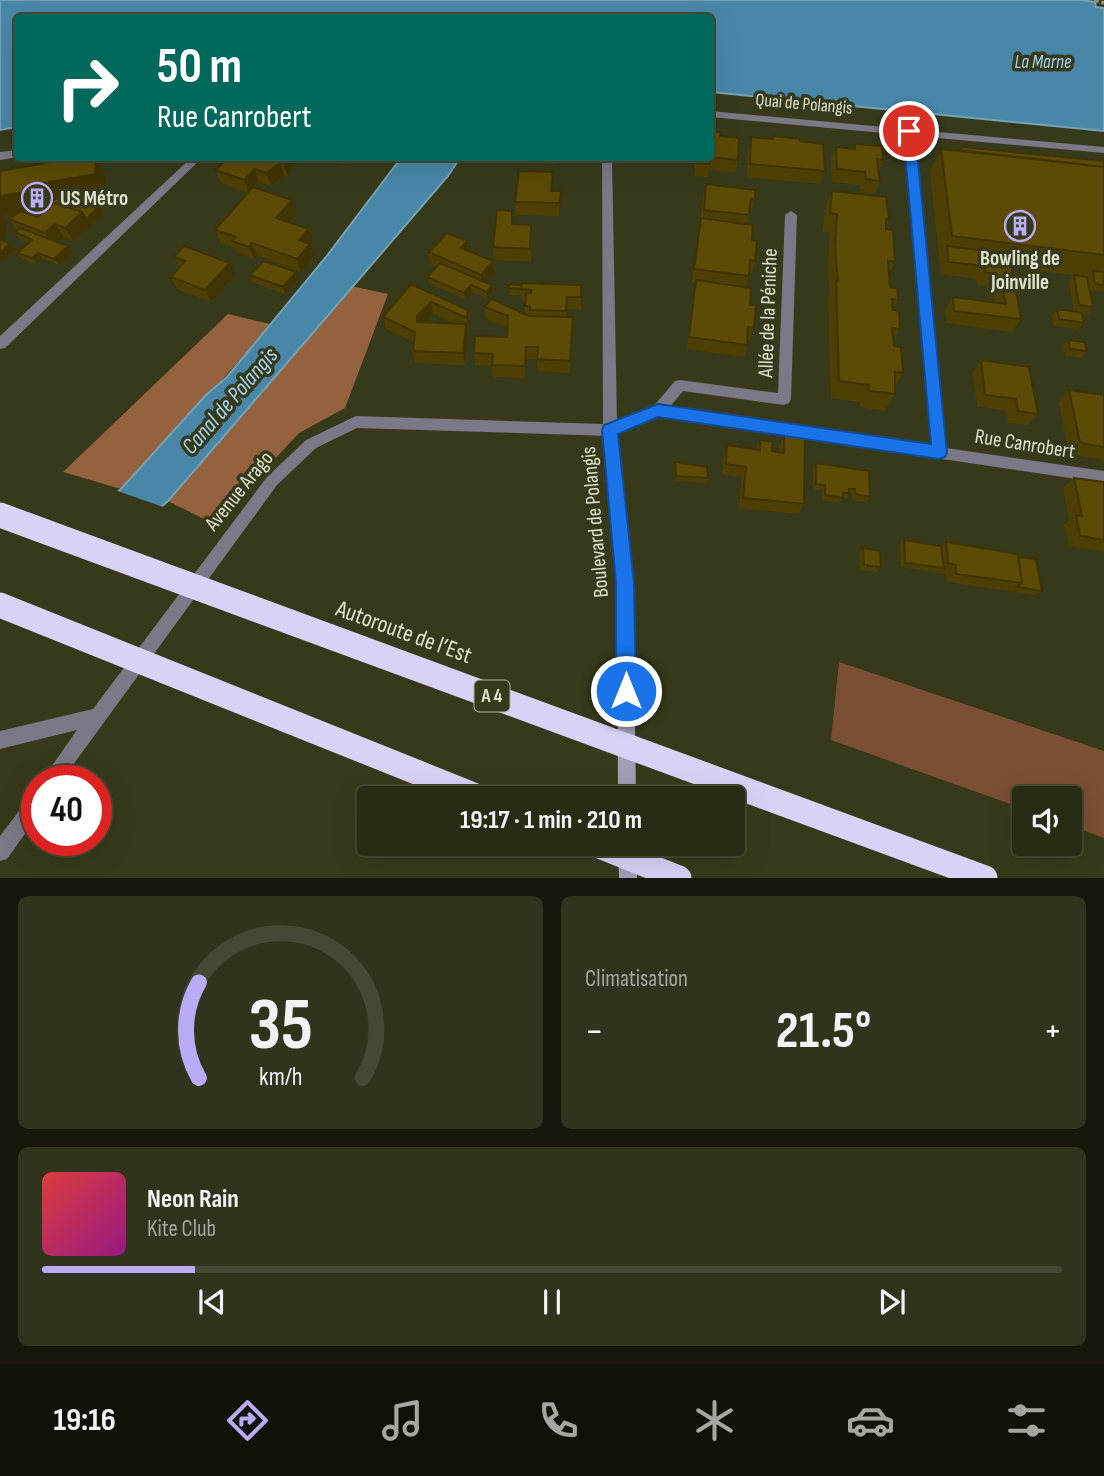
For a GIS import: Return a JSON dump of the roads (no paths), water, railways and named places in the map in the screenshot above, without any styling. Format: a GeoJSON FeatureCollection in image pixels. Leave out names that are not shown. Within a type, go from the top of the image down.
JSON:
{"type":"FeatureCollection","features":[{"type":"Feature","properties":{"kind":"highway","name":"Autoroute de l’Est"},"geometry":{"type":"LineString","coordinates":[[0,515],[985,877]]}},
{"type":"Feature","properties":{"kind":"highway"},"geometry":{"type":"LineString","coordinates":[[0,605],[451,786]]}},
{"type":"Feature","properties":{"kind":"highway"},"geometry":{"type":"LineString","coordinates":[[625,856],[679,877]]}},
{"type":"Feature","properties":{"kind":"street","name":"Quai de Polangis"},"geometry":{"type":"LineString","coordinates":[[714,114],[1104,150]]}},
{"type":"Feature","properties":{"kind":"street"},"geometry":{"type":"LineString","coordinates":[[909,131],[939,453]]}},
{"type":"Feature","properties":{"kind":"street"},"geometry":{"type":"LineString","coordinates":[[0,344],[194,161]]}},
{"type":"Feature","properties":{"kind":"street","name":"Boulevard de Polangis"},"geometry":{"type":"LineString","coordinates":[[607,161],[610,430],[625,583],[627,786]]}},
{"type":"Feature","properties":{"kind":"street","name":"Allée de la Péniche"},"geometry":{"type":"LineString","coordinates":[[658,411],[680,385],[784,399],[791,215]]}},
{"type":"Feature","properties":{"kind":"street"},"geometry":{"type":"LineString","coordinates":[[610,430],[658,411]]}},
{"type":"Feature","properties":{"kind":"street","name":"Rue Canrobert"},"geometry":{"type":"LineString","coordinates":[[658,411],[1104,477]]}},
{"type":"Feature","properties":{"kind":"street","name":"Avenue Arago"},"geometry":{"type":"LineString","coordinates":[[62,765],[272,481],[311,444],[356,422],[610,430]]}},
{"type":"Feature","properties":{"kind":"street"},"geometry":{"type":"LineString","coordinates":[[0,740],[97,717]]}},
{"type":"Feature","properties":{"kind":"street"},"geometry":{"type":"LineString","coordinates":[[0,852],[21,823]]}},
{"type":"Feature","properties":{"kind":"street"},"geometry":{"type":"LineString","coordinates":[[627,856],[628,877]]}},
{"type":"Feature","properties":{"kind":"water","name":"La Marne"},"geometry":{"type":"Polygon","coordinates":[[[0,0],[1081,0],[1095,2],[1096,7],[1104,8],[1104,131],[714,92],[714,14],[14,14],[14,128],[0,130],[0,0]]]}},
{"type":"Feature","properties":{"kind":"water","name":"Canal de Polangis"},"geometry":{"type":"Polygon","coordinates":[[[399,161],[458,161],[448,176],[168,501],[0,646],[0,586],[121,489],[206,395],[227,377],[326,257],[399,161]]]}},
{"type":"Feature","properties":{"kind":"place","name":"US Métro"},"geometry":{"type":"Point","coordinates":[37,198]}},
{"type":"Feature","properties":{"kind":"place","name":"Bowling de Joinville"},"geometry":{"type":"Point","coordinates":[1020,226]}}]}
